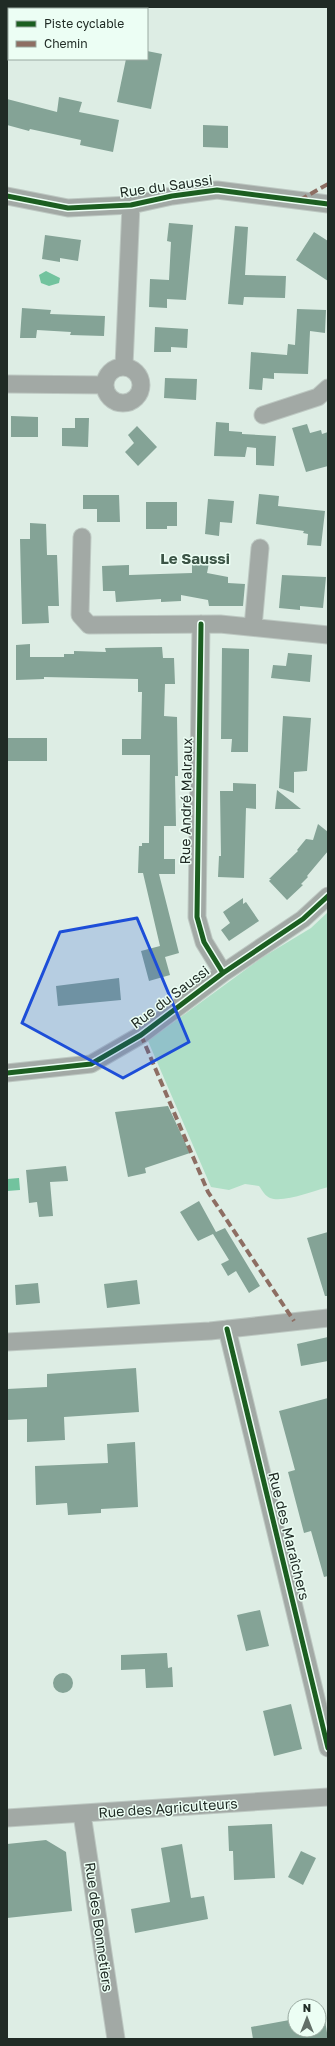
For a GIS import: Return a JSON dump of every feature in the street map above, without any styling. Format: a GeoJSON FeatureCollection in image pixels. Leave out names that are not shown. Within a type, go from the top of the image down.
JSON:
{"type":"FeatureCollection","features":[{"type":"Feature","properties":{"kind":"street","name":"Rue du Saussi"},"geometry":{"type":"LineString","coordinates":[[7,196],[68,208],[131,205],[172,196],[217,190],[328,204]]}},
{"type":"Feature","properties":{"kind":"street"},"geometry":{"type":"LineString","coordinates":[[124,366],[131,205]]}},
{"type":"Feature","properties":{"kind":"street"},"geometry":{"type":"LineString","coordinates":[[124,366],[135,371],[141,381],[139,393],[136,398],[125,403],[119,402],[109,396],[105,385],[106,379],[112,370],[124,366]]}},
{"type":"Feature","properties":{"kind":"street"},"geometry":{"type":"LineString","coordinates":[[7,384],[105,385]]}},
{"type":"Feature","properties":{"kind":"street"},"geometry":{"type":"LineString","coordinates":[[263,415],[318,397],[328,388]]}},
{"type":"Feature","properties":{"kind":"street"},"geometry":{"type":"LineString","coordinates":[[82,536],[80,616],[89,625],[202,624],[253,627],[328,635]]}},
{"type":"Feature","properties":{"kind":"street"},"geometry":{"type":"LineString","coordinates":[[253,627],[260,548]]}},
{"type":"Feature","properties":{"kind":"street","name":"Rue André Malraux"},"geometry":{"type":"LineString","coordinates":[[202,624],[197,917],[204,942],[223,973]]}},
{"type":"Feature","properties":{"kind":"street","name":"Rue du Saussi"},"geometry":{"type":"LineString","coordinates":[[7,1073],[91,1064],[141,1035],[223,973],[303,919],[328,896]]}},
{"type":"Feature","properties":{"kind":"street"},"geometry":{"type":"LineString","coordinates":[[7,1342],[226,1329],[328,1318]]}},
{"type":"Feature","properties":{"kind":"street","name":"Rue des Maraîchers"},"geometry":{"type":"LineString","coordinates":[[226,1329],[328,1748]]}},
{"type":"Feature","properties":{"kind":"street","name":"Rue des Agriculteurs"},"geometry":{"type":"LineString","coordinates":[[7,1818],[328,1797]]}},
{"type":"Feature","properties":{"kind":"street","name":"Rue des Bonnetiers"},"geometry":{"type":"LineString","coordinates":[[82,1814],[116,2039]]}},
{"type":"Feature","properties":{"kind":"highlighted area"},"geometry":{"type":"Polygon","coordinates":[[[137,918],[189,1042],[123,1078],[22,1023],[60,932],[137,918]]]}},
{"type":"Feature","properties":{"kind":"shaded area"},"geometry":{"type":"Polygon","coordinates":[[[46,271],[60,278],[59,283],[49,286],[41,283],[39,275],[46,271]]]}},
{"type":"Feature","properties":{"kind":"shaded area"},"geometry":{"type":"Polygon","coordinates":[[[328,912],[328,1187],[299,1196],[276,1199],[267,1196],[259,1186],[245,1184],[229,1190],[211,1187],[148,1041],[263,957],[311,928],[328,912]]]}},
{"type":"Feature","properties":{"kind":"shaded area"},"geometry":{"type":"Polygon","coordinates":[[[19,1178],[20,1190],[7,1191],[7,1179],[19,1178]]]}},
{"type":"Feature","properties":{"kind":"building"},"geometry":{"type":"Polygon","coordinates":[[[148,51],[162,54],[151,109],[117,102],[126,60],[148,60],[148,51]]]}},
{"type":"Feature","properties":{"kind":"building"},"geometry":{"type":"Polygon","coordinates":[[[59,97],[82,102],[79,112],[119,120],[113,152],[80,145],[81,140],[30,129],[29,131],[7,125],[7,99],[57,112],[59,97]]]}},
{"type":"Feature","properties":{"kind":"building"},"geometry":{"type":"Polygon","coordinates":[[[203,125],[228,126],[228,148],[203,147],[203,125]]]}},
{"type":"Feature","properties":{"kind":"building"},"geometry":{"type":"Polygon","coordinates":[[[169,223],[193,225],[186,300],[167,299],[167,308],[149,307],[150,279],[169,280],[171,242],[167,241],[169,223]]]}},
{"type":"Feature","properties":{"kind":"building"},"geometry":{"type":"Polygon","coordinates":[[[235,226],[248,227],[245,275],[286,276],[285,298],[244,297],[243,305],[228,304],[235,226]]]}},
{"type":"Feature","properties":{"kind":"building"},"geometry":{"type":"Polygon","coordinates":[[[314,232],[328,241],[328,281],[296,260],[314,232]]]}},
{"type":"Feature","properties":{"kind":"building"},"geometry":{"type":"Polygon","coordinates":[[[45,235],[81,240],[78,261],[60,258],[60,262],[42,259],[45,235]]]}},
{"type":"Feature","properties":{"kind":"building"},"geometry":{"type":"Polygon","coordinates":[[[22,308],[51,310],[50,314],[105,316],[104,336],[70,335],[71,332],[37,330],[36,338],[20,338],[22,308]]]}},
{"type":"Feature","properties":{"kind":"building"},"geometry":{"type":"Polygon","coordinates":[[[297,309],[326,310],[325,333],[310,331],[308,374],[274,373],[274,379],[263,378],[262,390],[249,389],[251,352],[287,355],[288,344],[295,345],[297,309]]]}},
{"type":"Feature","properties":{"kind":"building"},"geometry":{"type":"Polygon","coordinates":[[[155,327],[188,329],[187,348],[171,347],[171,352],[154,352],[155,327]]]}},
{"type":"Feature","properties":{"kind":"building"},"geometry":{"type":"Polygon","coordinates":[[[165,378],[197,379],[196,400],[164,398],[165,378]]]}},
{"type":"Feature","properties":{"kind":"building"},"geometry":{"type":"Polygon","coordinates":[[[11,416],[38,417],[38,437],[11,437],[11,416]]]}},
{"type":"Feature","properties":{"kind":"building"},"geometry":{"type":"Polygon","coordinates":[[[75,418],[89,418],[88,447],[62,446],[62,428],[75,428],[75,418]]]}},
{"type":"Feature","properties":{"kind":"building"},"geometry":{"type":"Polygon","coordinates":[[[216,422],[229,423],[229,431],[242,432],[242,434],[276,436],[274,466],[256,465],[256,448],[247,447],[245,457],[214,456],[216,422]]]}},
{"type":"Feature","properties":{"kind":"building"},"geometry":{"type":"Polygon","coordinates":[[[307,424],[310,433],[321,430],[322,434],[328,432],[328,466],[306,472],[292,428],[307,424]]]}},
{"type":"Feature","properties":{"kind":"building"},"geometry":{"type":"Polygon","coordinates":[[[137,426],[157,447],[138,466],[125,452],[134,443],[128,435],[137,426]]]}},
{"type":"Feature","properties":{"kind":"building"},"geometry":{"type":"Polygon","coordinates":[[[259,494],[279,496],[278,506],[325,511],[321,546],[307,545],[308,534],[303,533],[304,531],[256,524],[259,494]]]}},
{"type":"Feature","properties":{"kind":"building"},"geometry":{"type":"Polygon","coordinates":[[[83,495],[119,495],[120,522],[97,522],[97,509],[83,509],[83,495]]]}},
{"type":"Feature","properties":{"kind":"building"},"geometry":{"type":"Polygon","coordinates":[[[208,499],[234,501],[232,523],[220,522],[219,536],[205,534],[208,499]]]}},
{"type":"Feature","properties":{"kind":"building"},"geometry":{"type":"Polygon","coordinates":[[[146,502],[177,502],[177,526],[167,526],[167,529],[146,529],[146,502]]]}},
{"type":"Feature","properties":{"kind":"building"},"geometry":{"type":"Polygon","coordinates":[[[30,523],[46,524],[47,555],[57,555],[59,606],[48,606],[49,623],[22,624],[20,539],[30,539],[30,523]]]}},
{"type":"Feature","properties":{"kind":"building"},"geometry":{"type":"Polygon","coordinates":[[[192,563],[209,563],[207,573],[228,577],[228,583],[245,584],[243,606],[209,606],[208,600],[181,595],[181,601],[161,602],[161,599],[116,602],[115,591],[103,591],[102,566],[129,565],[129,575],[192,573],[192,563]]]}},
{"type":"Feature","properties":{"kind":"building"},"geometry":{"type":"Polygon","coordinates":[[[282,575],[326,577],[323,608],[300,606],[300,610],[279,608],[282,575]]]}},
{"type":"Feature","properties":{"kind":"building"},"geometry":{"type":"Polygon","coordinates":[[[30,644],[30,657],[64,657],[64,654],[74,654],[74,651],[106,652],[105,648],[162,647],[163,658],[174,658],[175,684],[165,684],[164,716],[177,717],[178,776],[175,776],[176,826],[164,826],[164,859],[175,859],[175,874],[159,874],[179,953],[165,957],[170,975],[149,981],[141,951],[160,946],[143,873],[138,873],[139,846],[142,846],[142,843],[149,843],[150,755],[122,755],[122,739],[141,739],[142,692],[138,692],[138,679],[44,677],[44,679],[16,680],[16,645],[30,644]]]}},
{"type":"Feature","properties":{"kind":"building"},"geometry":{"type":"Polygon","coordinates":[[[222,648],[249,649],[248,752],[231,752],[232,739],[221,739],[222,648]]]}},
{"type":"Feature","properties":{"kind":"building"},"geometry":{"type":"Polygon","coordinates":[[[288,653],[312,655],[310,682],[271,678],[273,665],[286,666],[288,653]]]}},
{"type":"Feature","properties":{"kind":"building"},"geometry":{"type":"Polygon","coordinates":[[[283,716],[311,718],[307,771],[294,772],[294,793],[279,788],[283,716]]]}},
{"type":"Feature","properties":{"kind":"building"},"geometry":{"type":"Polygon","coordinates":[[[7,738],[47,738],[47,761],[7,761],[7,738]]]}},
{"type":"Feature","properties":{"kind":"building"},"geometry":{"type":"Polygon","coordinates":[[[233,783],[256,784],[256,809],[246,808],[244,878],[218,877],[219,856],[221,856],[220,791],[233,791],[233,783]]]}},
{"type":"Feature","properties":{"kind":"building"},"geometry":{"type":"Polygon","coordinates":[[[277,790],[301,809],[275,809],[277,790]]]}},
{"type":"Feature","properties":{"kind":"building"},"geometry":{"type":"Polygon","coordinates":[[[318,824],[328,832],[328,851],[301,884],[303,885],[287,900],[269,881],[271,879],[269,879],[298,851],[297,850],[306,839],[313,840],[318,824]]]}},
{"type":"Feature","properties":{"kind":"building"},"geometry":{"type":"Polygon","coordinates":[[[243,898],[243,904],[246,902],[259,921],[229,941],[221,930],[230,923],[223,912],[243,898]]]}},
{"type":"Feature","properties":{"kind":"building"},"geometry":{"type":"Polygon","coordinates":[[[119,978],[121,1000],[58,1006],[56,986],[119,978]]]}},
{"type":"Feature","properties":{"kind":"building"},"geometry":{"type":"Polygon","coordinates":[[[168,1106],[190,1153],[145,1168],[146,1173],[128,1177],[115,1112],[168,1106]]]}},
{"type":"Feature","properties":{"kind":"building"},"geometry":{"type":"Polygon","coordinates":[[[66,1166],[68,1181],[50,1182],[53,1216],[39,1217],[37,1202],[29,1203],[26,1170],[66,1166]]]}},
{"type":"Feature","properties":{"kind":"building"},"geometry":{"type":"Polygon","coordinates":[[[199,1201],[216,1232],[225,1228],[260,1286],[249,1293],[236,1271],[228,1276],[221,1264],[229,1260],[213,1234],[198,1241],[180,1212],[199,1201]]]}},
{"type":"Feature","properties":{"kind":"building"},"geometry":{"type":"Polygon","coordinates":[[[328,1232],[328,1296],[325,1296],[307,1238],[328,1232]]]}},
{"type":"Feature","properties":{"kind":"building"},"geometry":{"type":"Polygon","coordinates":[[[137,1280],[140,1304],[107,1308],[104,1284],[137,1280]]]}},
{"type":"Feature","properties":{"kind":"building"},"geometry":{"type":"Polygon","coordinates":[[[38,1283],[40,1303],[16,1305],[15,1285],[38,1283]]]}},
{"type":"Feature","properties":{"kind":"building"},"geometry":{"type":"Polygon","coordinates":[[[328,1337],[328,1361],[301,1366],[297,1344],[328,1337]]]}},
{"type":"Feature","properties":{"kind":"building"},"geometry":{"type":"Polygon","coordinates":[[[136,1368],[139,1412],[64,1417],[65,1440],[27,1442],[27,1419],[7,1420],[7,1389],[47,1387],[47,1374],[136,1368]]]}},
{"type":"Feature","properties":{"kind":"building"},"geometry":{"type":"Polygon","coordinates":[[[328,1398],[328,1576],[324,1577],[311,1531],[304,1533],[288,1472],[295,1470],[279,1411],[328,1398]]]}},
{"type":"Feature","properties":{"kind":"building"},"geometry":{"type":"Polygon","coordinates":[[[135,1442],[138,1507],[101,1509],[101,1513],[68,1515],[67,1503],[36,1505],[35,1466],[108,1463],[107,1444],[135,1442]]]}},
{"type":"Feature","properties":{"kind":"building"},"geometry":{"type":"Polygon","coordinates":[[[260,1610],[269,1646],[246,1651],[237,1615],[260,1610]]]}},
{"type":"Feature","properties":{"kind":"building"},"geometry":{"type":"Polygon","coordinates":[[[167,1653],[168,1668],[172,1667],[173,1687],[146,1688],[145,1669],[121,1670],[121,1655],[167,1653]]]}},
{"type":"Feature","properties":{"kind":"building"},"geometry":{"type":"Polygon","coordinates":[[[63,1673],[70,1676],[73,1683],[70,1690],[63,1693],[56,1690],[53,1683],[56,1676],[63,1673]]]}},
{"type":"Feature","properties":{"kind":"building"},"geometry":{"type":"Polygon","coordinates":[[[291,1704],[302,1749],[274,1756],[263,1711],[291,1704]]]}},
{"type":"Feature","properties":{"kind":"building"},"geometry":{"type":"Polygon","coordinates":[[[272,1824],[275,1878],[234,1880],[233,1851],[229,1851],[228,1826],[272,1824]]]}},
{"type":"Feature","properties":{"kind":"building"},"geometry":{"type":"Polygon","coordinates":[[[46,1840],[66,1852],[72,1911],[7,1918],[7,1844],[46,1840]]]}},
{"type":"Feature","properties":{"kind":"building"},"geometry":{"type":"Polygon","coordinates":[[[182,1844],[191,1898],[204,1896],[208,1919],[135,1933],[131,1909],[170,1902],[161,1848],[182,1844]]]}},
{"type":"Feature","properties":{"kind":"building"},"geometry":{"type":"Polygon","coordinates":[[[301,1851],[316,1858],[303,1885],[288,1877],[301,1851]]]}},
{"type":"Feature","properties":{"kind":"building"},"geometry":{"type":"Polygon","coordinates":[[[287,2020],[287,2038],[327,2038],[327,2033],[328,2039],[253,2039],[251,2027],[287,2020]]]}},
{"type":"Feature","properties":{"kind":"marked path"},"geometry":{"type":"LineString","coordinates":[[300,200],[328,184]]}},
{"type":"Feature","properties":{"kind":"marked path"},"geometry":{"type":"LineString","coordinates":[[141,1035],[208,1192],[294,1321]]}},
{"type":"Feature","properties":{"kind":"cycle path"},"geometry":{"type":"LineString","coordinates":[[7,196],[68,208],[131,205],[172,196],[217,190],[328,204]]}},
{"type":"Feature","properties":{"kind":"cycle path"},"geometry":{"type":"LineString","coordinates":[[201,624],[197,917],[204,942],[223,973]]}},
{"type":"Feature","properties":{"kind":"cycle path"},"geometry":{"type":"LineString","coordinates":[[7,1073],[91,1064],[141,1035],[223,973],[303,919],[328,896]]}},
{"type":"Feature","properties":{"kind":"cycle path"},"geometry":{"type":"LineString","coordinates":[[227,1329],[328,1748]]}},
{"type":"Feature","properties":{"kind":"district","name":"Le Saussi"},"geometry":{"type":"Point","coordinates":[195,559]}}]}
